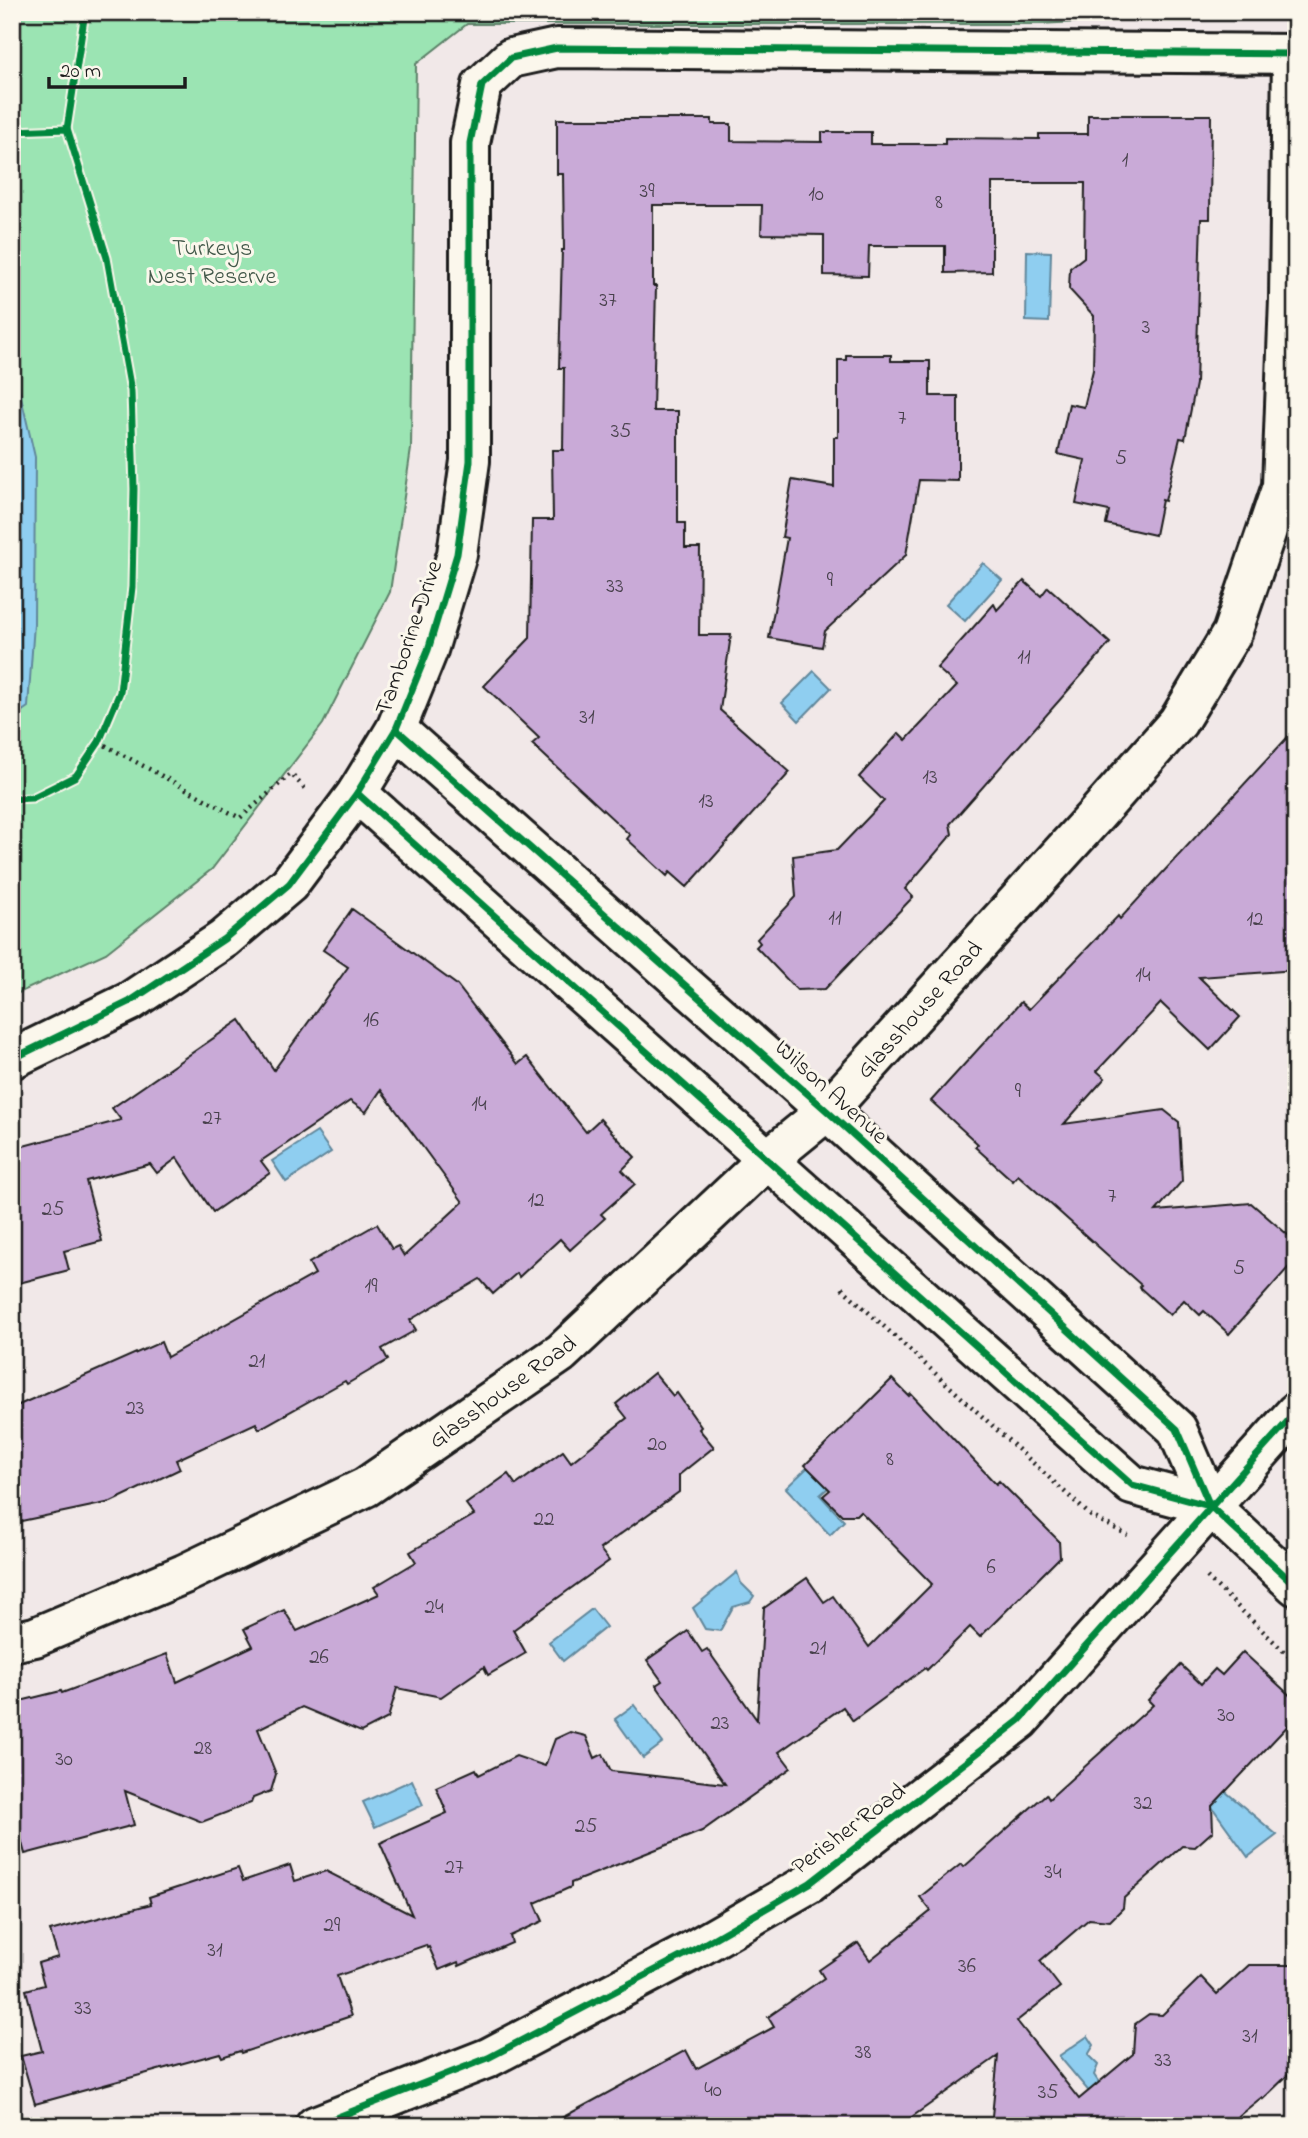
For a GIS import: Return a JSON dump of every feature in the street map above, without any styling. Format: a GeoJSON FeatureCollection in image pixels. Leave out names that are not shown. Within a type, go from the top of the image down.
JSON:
{"type":"FeatureCollection","features":[{"type":"Feature","properties":{"kind":"street","name":"Tamborine Drive"},"geometry":{"type":"LineString","coordinates":[[12,1059],[129,1002],[224,939],[289,884],[357,793],[396,729],[428,650],[457,554],[470,461],[470,144],[482,85],[511,58],[557,48],[1294,54]]}},
{"type":"Feature","properties":{"kind":"street","name":"Glasshouse Road"},"geometry":{"type":"LineString","coordinates":[[12,1642],[35,1637],[184,1574],[366,1487],[561,1353],[768,1159],[827,1111],[1178,722],[1232,633],[1282,486],[1294,54]]}},
{"type":"Feature","properties":{"kind":"street","name":"Wilson Avenue"},"geometry":{"type":"LineString","coordinates":[[396,729],[827,1111],[1177,1429],[1210,1506],[1296,1586]]}},
{"type":"Feature","properties":{"kind":"street","name":"Wilson Avenue"},"geometry":{"type":"LineString","coordinates":[[357,793],[1132,1485],[1210,1506]]}},
{"type":"Feature","properties":{"kind":"street","name":"Perisher Road"},"geometry":{"type":"LineString","coordinates":[[315,2126],[488,2058],[690,1952],[810,1883],[1020,1720],[1296,1412]]}},
{"type":"Feature","properties":{"kind":"path"},"geometry":{"type":"LineString","coordinates":[[92,754],[104,730]]}},
{"type":"Feature","properties":{"kind":"path"},"geometry":{"type":"LineString","coordinates":[[99,742],[240,818],[291,774],[298,782]]}},
{"type":"Feature","properties":{"kind":"green space","name":"Turkeys Nest Reserve"},"geometry":{"type":"Polygon","coordinates":[[[12,12],[1277,12],[1038,24],[467,24],[416,64],[411,449],[390,592],[323,724],[212,869],[106,953],[12,996],[12,12]]]}},
{"type":"Feature","properties":{"kind":"water"},"geometry":{"type":"Polygon","coordinates":[[[1027,251],[1051,252],[1049,322],[1026,321],[1027,251]]]}},
{"type":"Feature","properties":{"kind":"water"},"geometry":{"type":"Polygon","coordinates":[[[12,358],[35,457],[34,624],[28,707],[12,718],[12,358]]]}},
{"type":"Feature","properties":{"kind":"water"},"geometry":{"type":"Polygon","coordinates":[[[983,563],[1002,580],[965,621],[946,604],[983,563]]]}},
{"type":"Feature","properties":{"kind":"water"},"geometry":{"type":"Polygon","coordinates":[[[814,671],[831,688],[799,721],[782,703],[814,671]]]}},
{"type":"Feature","properties":{"kind":"water"},"geometry":{"type":"Polygon","coordinates":[[[317,1132],[331,1152],[286,1182],[272,1161],[317,1132]]]}},
{"type":"Feature","properties":{"kind":"water"},"geometry":{"type":"Polygon","coordinates":[[[808,1467],[828,1488],[820,1495],[844,1521],[830,1535],[786,1488],[808,1467]]]}},
{"type":"Feature","properties":{"kind":"water"},"geometry":{"type":"Polygon","coordinates":[[[737,1572],[741,1583],[754,1596],[750,1602],[733,1607],[720,1631],[705,1629],[693,1608],[737,1572]]]}},
{"type":"Feature","properties":{"kind":"water"},"geometry":{"type":"Polygon","coordinates":[[[592,1609],[606,1627],[563,1661],[549,1642],[592,1609]]]}},
{"type":"Feature","properties":{"kind":"water"},"geometry":{"type":"Polygon","coordinates":[[[634,1705],[663,1743],[643,1758],[615,1719],[634,1705]]]}},
{"type":"Feature","properties":{"kind":"water"},"geometry":{"type":"Polygon","coordinates":[[[412,1780],[423,1805],[375,1827],[363,1802],[412,1780]]]}},
{"type":"Feature","properties":{"kind":"water"},"geometry":{"type":"Polygon","coordinates":[[[1220,1787],[1277,1835],[1248,1857],[1207,1800],[1220,1787]]]}},
{"type":"Feature","properties":{"kind":"water"},"geometry":{"type":"Polygon","coordinates":[[[1088,2036],[1094,2045],[1088,2055],[1098,2065],[1094,2075],[1106,2093],[1096,2100],[1059,2056],[1088,2036]]]}},
{"type":"Feature","properties":{"kind":"building"},"geometry":{"type":"Polygon","coordinates":[[[1088,115],[1211,115],[1210,219],[1201,219],[1196,384],[1185,439],[1180,438],[1155,535],[1106,524],[1109,511],[1076,504],[1085,460],[1058,454],[1069,404],[1084,407],[1093,370],[1094,316],[1069,289],[1070,268],[1084,257],[1085,183],[992,183],[992,272],[945,273],[945,246],[869,246],[868,276],[824,275],[824,235],[761,234],[762,205],[653,205],[653,286],[656,286],[653,411],[678,411],[678,523],[685,523],[685,548],[700,548],[699,635],[731,635],[720,710],[790,772],[687,887],[670,872],[667,876],[627,839],[630,835],[532,744],[539,738],[484,686],[530,638],[532,520],[553,520],[552,450],[563,450],[564,368],[559,368],[564,250],[563,174],[557,174],[557,119],[712,119],[712,124],[731,124],[731,141],[822,142],[822,132],[871,132],[871,144],[945,144],[945,138],[1039,139],[1039,134],[1088,134],[1088,115]]]}},
{"type":"Feature","properties":{"kind":"building"},"geometry":{"type":"Polygon","coordinates":[[[846,355],[891,355],[891,361],[930,361],[930,396],[958,396],[958,481],[919,480],[906,555],[825,631],[822,647],[769,638],[787,538],[782,537],[792,480],[834,487],[834,437],[838,437],[838,360],[846,360],[846,355]]]}},
{"type":"Feature","properties":{"kind":"building"},"geometry":{"type":"Polygon","coordinates":[[[1024,581],[1041,596],[1048,587],[1110,643],[950,824],[952,834],[905,889],[913,897],[825,989],[797,990],[756,947],[760,943],[757,939],[796,897],[793,856],[837,850],[884,801],[859,777],[899,733],[906,740],[957,686],[937,668],[994,604],[997,610],[1024,581]]]}},
{"type":"Feature","properties":{"kind":"building"},"geometry":{"type":"Polygon","coordinates":[[[1296,728],[1296,970],[1199,977],[1240,1017],[1210,1050],[1161,1003],[1097,1071],[1105,1078],[1064,1124],[1164,1110],[1179,1122],[1182,1181],[1156,1211],[1251,1203],[1296,1242],[1296,1259],[1229,1334],[1204,1311],[1200,1315],[1184,1300],[1170,1315],[1139,1287],[1141,1285],[1018,1175],[1013,1181],[975,1147],[978,1144],[931,1101],[1021,1002],[1029,1009],[1118,916],[1120,919],[1296,728]]]}},
{"type":"Feature","properties":{"kind":"building"},"geometry":{"type":"Polygon","coordinates":[[[352,909],[457,985],[518,1064],[527,1057],[586,1132],[600,1119],[635,1157],[622,1170],[635,1184],[601,1214],[605,1218],[570,1250],[560,1239],[519,1277],[517,1273],[493,1294],[480,1279],[410,1320],[416,1330],[382,1349],[388,1360],[347,1384],[345,1381],[259,1429],[256,1423],[176,1460],[180,1469],[111,1502],[12,1523],[12,1408],[161,1342],[167,1357],[315,1274],[309,1263],[377,1224],[392,1249],[398,1246],[404,1256],[463,1202],[381,1090],[366,1112],[350,1101],[261,1161],[270,1173],[213,1212],[177,1158],[157,1173],[150,1164],[86,1181],[102,1241],[64,1251],[69,1270],[19,1283],[12,1259],[12,1149],[121,1120],[112,1108],[240,1020],[274,1070],[348,967],[323,950],[352,909]]]}},
{"type":"Feature","properties":{"kind":"building"},"geometry":{"type":"Polygon","coordinates":[[[654,1373],[673,1396],[677,1393],[701,1427],[699,1429],[714,1447],[679,1475],[679,1492],[600,1549],[609,1561],[513,1630],[526,1653],[488,1675],[484,1667],[441,1697],[397,1688],[388,1718],[361,1732],[302,1707],[258,1729],[276,1774],[271,1791],[253,1798],[251,1803],[202,1822],[125,1791],[134,1825],[25,1854],[12,1806],[12,1703],[61,1691],[62,1693],[167,1654],[177,1682],[253,1646],[244,1629],[284,1610],[297,1631],[379,1594],[374,1587],[416,1562],[410,1552],[474,1515],[466,1504],[508,1474],[516,1485],[563,1451],[571,1462],[627,1418],[616,1404],[654,1373]]]}},
{"type":"Feature","properties":{"kind":"building"},"geometry":{"type":"Polygon","coordinates":[[[892,1379],[909,1396],[911,1394],[996,1484],[999,1481],[1059,1541],[1060,1557],[980,1637],[970,1627],[927,1670],[925,1668],[853,1721],[843,1707],[779,1752],[791,1768],[702,1831],[571,1883],[571,1887],[535,1903],[543,1921],[510,1936],[512,1943],[459,1966],[458,1962],[439,1970],[426,1945],[337,1976],[351,2016],[241,2053],[240,2051],[222,2057],[220,2053],[35,2104],[21,2056],[42,2051],[26,1990],[44,1985],[38,1963],[58,1957],[50,1931],[151,1904],[149,1897],[238,1868],[243,1881],[290,1865],[295,1881],[326,1871],[412,1915],[380,1843],[447,1813],[436,1787],[476,1769],[479,1775],[516,1756],[545,1766],[555,1739],[570,1732],[586,1736],[595,1758],[603,1754],[611,1771],[725,1784],[656,1685],[662,1681],[647,1660],[688,1631],[702,1652],[707,1649],[757,1720],[764,1608],[807,1578],[824,1602],[833,1596],[869,1647],[932,1584],[860,1511],[856,1515],[842,1515],[823,1496],[830,1490],[805,1465],[892,1379]]]}},
{"type":"Feature","properties":{"kind":"building"},"geometry":{"type":"Polygon","coordinates":[[[1243,1652],[1296,1701],[1296,1717],[1212,1806],[1213,1831],[1195,1847],[1182,1846],[1124,1898],[1123,1908],[1110,1921],[1089,1919],[1040,1961],[1060,1987],[1017,2021],[1079,2099],[1133,2054],[1135,2024],[1149,2014],[1162,2015],[1201,1977],[1217,1994],[1249,1965],[1296,1965],[1296,2067],[1263,2099],[1262,2097],[1226,2126],[991,2126],[998,2056],[899,2126],[547,2126],[686,2050],[696,2069],[774,2027],[768,2017],[824,1978],[819,1970],[858,1943],[870,1960],[931,1911],[920,1897],[961,1864],[964,1867],[1046,1794],[1049,1799],[1153,1705],[1148,1700],[1181,1665],[1201,1684],[1215,1669],[1222,1675],[1243,1652]]]}},
{"type":"Feature","properties":{"kind":"cycle path"},"geometry":{"type":"LineString","coordinates":[[67,129],[85,12]]}},
{"type":"Feature","properties":{"kind":"cycle path"},"geometry":{"type":"LineString","coordinates":[[12,1059],[129,1002],[224,939],[289,884],[357,793],[396,729],[428,650],[457,554],[470,461],[470,143],[482,85],[511,58],[557,48],[1296,54]]}},
{"type":"Feature","properties":{"kind":"cycle path"},"geometry":{"type":"LineString","coordinates":[[12,131],[67,129],[107,258],[131,391],[134,489],[132,587],[120,692],[99,742],[76,776],[32,798],[12,799]]}},
{"type":"Feature","properties":{"kind":"cycle path"},"geometry":{"type":"LineString","coordinates":[[396,729],[827,1111],[1177,1429],[1210,1506],[1296,1586]]}},
{"type":"Feature","properties":{"kind":"cycle path"},"geometry":{"type":"LineString","coordinates":[[357,793],[1132,1485],[1210,1506]]}},
{"type":"Feature","properties":{"kind":"cycle path"},"geometry":{"type":"LineString","coordinates":[[315,2126],[488,2058],[690,1952],[810,1883],[1020,1720],[1296,1412]]}}]}
